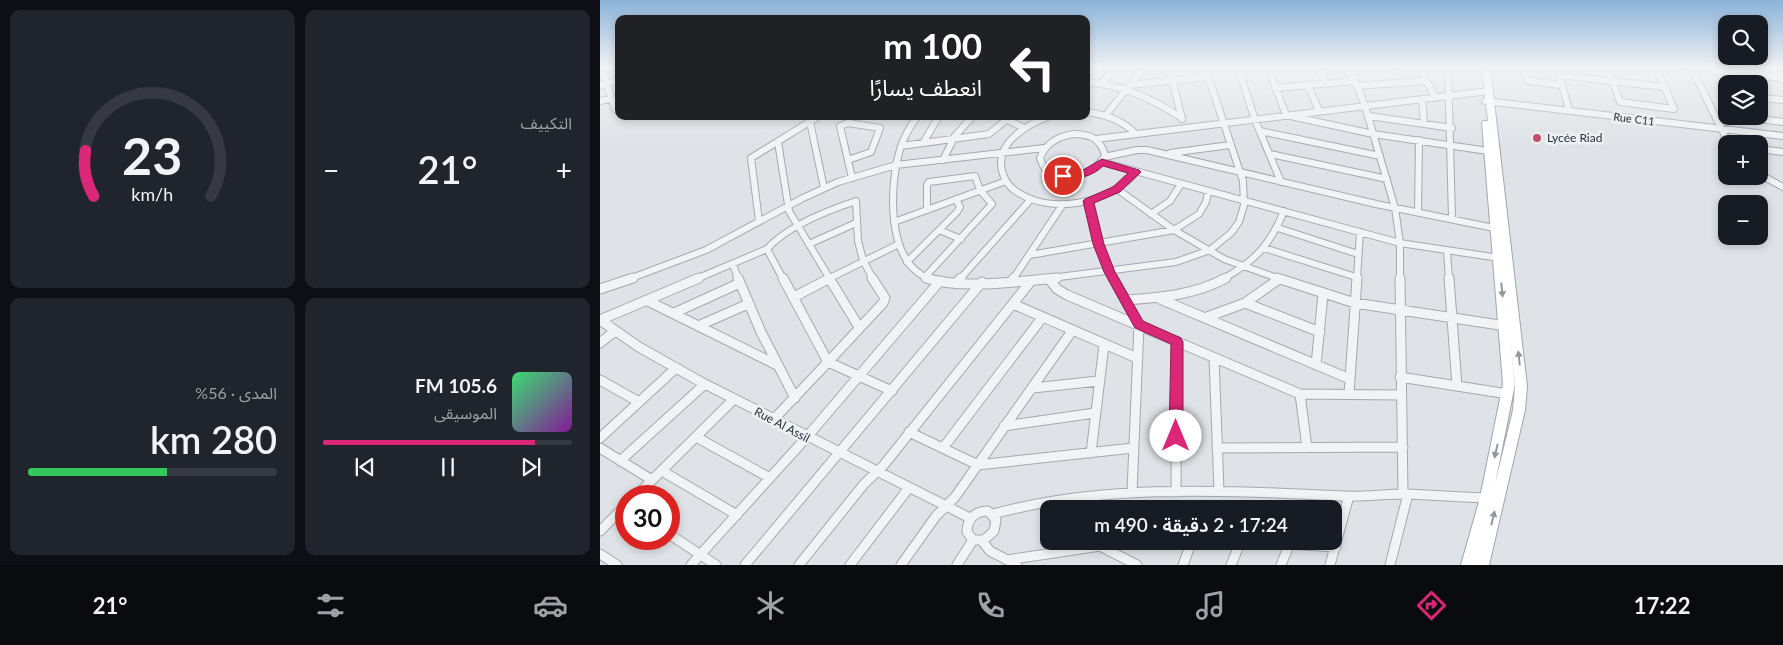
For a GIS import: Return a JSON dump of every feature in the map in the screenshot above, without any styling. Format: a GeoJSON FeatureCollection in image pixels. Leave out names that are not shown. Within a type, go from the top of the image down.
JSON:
{"type":"FeatureCollection","features":[{"type":"Feature","properties":{"kind":"main road"},"geometry":{"type":"LineString","coordinates":[[1468,565],[1486,498],[1508,394],[1509,374],[1499,258],[1501,229],[1488,151],[1487,96]]}},
{"type":"Feature","properties":{"kind":"main road"},"geometry":{"type":"LineString","coordinates":[[1482,565],[1518,410],[1521,386],[1501,229],[1487,96]]}},
{"type":"Feature","properties":{"kind":"street"},"geometry":{"type":"LineString","coordinates":[[610,93],[615,109]]}},
{"type":"Feature","properties":{"kind":"street"},"geometry":{"type":"LineString","coordinates":[[1106,115],[1123,93]]}},
{"type":"Feature","properties":{"kind":"street"},"geometry":{"type":"LineString","coordinates":[[1141,93],[1182,118]]}},
{"type":"Feature","properties":{"kind":"street"},"geometry":{"type":"LineString","coordinates":[[1175,93],[1185,128]]}},
{"type":"Feature","properties":{"kind":"street"},"geometry":{"type":"LineString","coordinates":[[915,120],[900,146],[896,165],[894,222],[899,244],[912,270],[925,277],[940,281],[1031,281],[1110,272],[1194,257],[1210,250],[1236,227],[1244,201],[1241,173],[1213,93]]}},
{"type":"Feature","properties":{"kind":"street"},"geometry":{"type":"LineString","coordinates":[[1247,93],[1281,182]]}},
{"type":"Feature","properties":{"kind":"street"},"geometry":{"type":"LineString","coordinates":[[1277,93],[1286,115],[1373,134],[1451,144],[1488,151]]}},
{"type":"Feature","properties":{"kind":"street"},"geometry":{"type":"LineString","coordinates":[[1312,93],[1319,111]]}},
{"type":"Feature","properties":{"kind":"street"},"geometry":{"type":"LineString","coordinates":[[1360,93],[1369,116],[1395,208],[1400,243],[1400,395],[1406,494],[1390,565]]}},
{"type":"Feature","properties":{"kind":"street"},"geometry":{"type":"LineString","coordinates":[[1433,93],[1435,98]]}},
{"type":"Feature","properties":{"kind":"street"},"geometry":{"type":"LineString","coordinates":[[1563,93],[1568,110]]}},
{"type":"Feature","properties":{"kind":"street"},"geometry":{"type":"LineString","coordinates":[[1617,93],[1620,102],[1674,109],[1667,93]]}},
{"type":"Feature","properties":{"kind":"street"},"geometry":{"type":"LineString","coordinates":[[1704,93],[1725,135]]}},
{"type":"Feature","properties":{"kind":"street"},"geometry":{"type":"LineString","coordinates":[[1450,96],[1452,219]]}},
{"type":"Feature","properties":{"kind":"street","name":"Rue C11"},"geometry":{"type":"LineString","coordinates":[[1096,139],[1450,96],[1487,96],[1568,110],[1783,136]]}},
{"type":"Feature","properties":{"kind":"street"},"geometry":{"type":"LineString","coordinates":[[600,101],[612,98]]}},
{"type":"Feature","properties":{"kind":"street"},"geometry":{"type":"LineString","coordinates":[[1422,99],[1424,124]]}},
{"type":"Feature","properties":{"kind":"street"},"geometry":{"type":"LineString","coordinates":[[1768,99],[1783,100]]}},
{"type":"Feature","properties":{"kind":"street"},"geometry":{"type":"LineString","coordinates":[[1090,113],[1106,115],[1123,122],[1136,134]]}},
{"type":"Feature","properties":{"kind":"street"},"geometry":{"type":"LineString","coordinates":[[1369,116],[1452,128]]}},
{"type":"Feature","properties":{"kind":"street"},"geometry":{"type":"LineString","coordinates":[[759,221],[750,160],[756,154],[813,120]]}},
{"type":"Feature","properties":{"kind":"street"},"geometry":{"type":"LineString","coordinates":[[851,120],[840,127],[852,178]]}},
{"type":"Feature","properties":{"kind":"street"},"geometry":{"type":"LineString","coordinates":[[923,143],[937,120]]}},
{"type":"Feature","properties":{"kind":"street"},"geometry":{"type":"LineString","coordinates":[[943,160],[953,138],[969,120]]}},
{"type":"Feature","properties":{"kind":"street"},"geometry":{"type":"LineString","coordinates":[[900,146],[988,134],[1006,120]]}},
{"type":"Feature","properties":{"kind":"street"},"geometry":{"type":"LineString","coordinates":[[1011,120],[1024,128]]}},
{"type":"Feature","properties":{"kind":"street"},"geometry":{"type":"LineString","coordinates":[[1041,120],[1024,128],[1012,138],[1003,153],[1001,166],[1006,181],[1014,190],[1031,198],[1063,204],[1088,201],[1117,190],[1136,172]]}},
{"type":"Feature","properties":{"kind":"street"},"geometry":{"type":"LineString","coordinates":[[1768,120],[1783,122]]}},
{"type":"Feature","properties":{"kind":"street"},"geometry":{"type":"LineString","coordinates":[[810,122],[824,188]]}},
{"type":"Feature","properties":{"kind":"street"},"geometry":{"type":"LineString","coordinates":[[848,123],[881,129],[871,152],[848,160]]}},
{"type":"Feature","properties":{"kind":"street"},"geometry":{"type":"LineString","coordinates":[[1260,131],[1380,156]]}},
{"type":"Feature","properties":{"kind":"street"},"geometry":{"type":"LineString","coordinates":[[1066,135],[1082,135],[1096,139],[1104,148],[1103,159],[1095,169],[1082,175],[1059,176],[1050,172],[1042,165],[1040,155],[1044,148],[1052,141],[1066,135]]}},
{"type":"Feature","properties":{"kind":"street"},"geometry":{"type":"LineString","coordinates":[[1418,212],[1419,140]]}},
{"type":"Feature","properties":{"kind":"street"},"geometry":{"type":"LineString","coordinates":[[778,142],[790,211],[828,278],[859,327]]}},
{"type":"Feature","properties":{"kind":"street"},"geometry":{"type":"LineString","coordinates":[[1166,154],[1230,145]]}},
{"type":"Feature","properties":{"kind":"street"},"geometry":{"type":"LineString","coordinates":[[600,289],[670,265],[706,250],[824,188],[852,178],[896,165],[1044,148]]}},
{"type":"Feature","properties":{"kind":"street"},"geometry":{"type":"LineString","coordinates":[[1103,159],[1137,150],[1166,154],[1395,208],[1501,229]]}},
{"type":"Feature","properties":{"kind":"street"},"geometry":{"type":"LineString","coordinates":[[1768,150],[1783,152]]}},
{"type":"Feature","properties":{"kind":"street"},"geometry":{"type":"LineString","coordinates":[[1270,154],[1387,179]]}},
{"type":"Feature","properties":{"kind":"street"},"geometry":{"type":"LineString","coordinates":[[1103,159],[1136,172],[1400,243],[1499,258]]}},
{"type":"Feature","properties":{"kind":"street"},"geometry":{"type":"LineString","coordinates":[[925,277],[992,206],[992,203],[980,190],[976,176],[930,182],[927,185],[927,210]]}},
{"type":"Feature","properties":{"kind":"street"},"geometry":{"type":"LineString","coordinates":[[1768,179],[1783,188]]}},
{"type":"Feature","properties":{"kind":"street"},"geometry":{"type":"LineString","coordinates":[[894,222],[1006,181]]}},
{"type":"Feature","properties":{"kind":"street"},"geometry":{"type":"LineString","coordinates":[[1151,214],[1170,201],[1180,184]]}},
{"type":"Feature","properties":{"kind":"street"},"geometry":{"type":"LineString","coordinates":[[1117,190],[1174,230],[1244,267],[1355,303],[1506,326]]}},
{"type":"Feature","properties":{"kind":"street"},"geometry":{"type":"LineString","coordinates":[[1030,255],[1174,230],[1199,214],[1206,202],[1208,192]]}},
{"type":"Feature","properties":{"kind":"street"},"geometry":{"type":"LineString","coordinates":[[958,282],[1031,198]]}},
{"type":"Feature","properties":{"kind":"street"},"geometry":{"type":"LineString","coordinates":[[907,262],[959,209],[956,199]]}},
{"type":"Feature","properties":{"kind":"street"},"geometry":{"type":"LineString","coordinates":[[600,320],[767,249],[771,243],[798,227],[856,200],[856,234],[863,260],[885,298],[773,420]]}},
{"type":"Feature","properties":{"kind":"street"},"geometry":{"type":"LineString","coordinates":[[1088,201],[1099,244],[1110,272],[1139,325],[1132,492]]}},
{"type":"Feature","properties":{"kind":"street"},"geometry":{"type":"LineString","coordinates":[[1012,281],[1063,204]]}},
{"type":"Feature","properties":{"kind":"street"},"geometry":{"type":"LineString","coordinates":[[1125,300],[1160,299],[1204,287],[1244,267],[1264,248],[1278,228],[1284,211]]}},
{"type":"Feature","properties":{"kind":"street"},"geometry":{"type":"LineString","coordinates":[[809,244],[856,223]]}},
{"type":"Feature","properties":{"kind":"street"},"geometry":{"type":"LineString","coordinates":[[1278,228],[1358,254]]}},
{"type":"Feature","properties":{"kind":"street"},"geometry":{"type":"LineString","coordinates":[[939,230],[961,239]]}},
{"type":"Feature","properties":{"kind":"street"},"geometry":{"type":"LineString","coordinates":[[1349,394],[1360,232]]}},
{"type":"Feature","properties":{"kind":"street"},"geometry":{"type":"LineString","coordinates":[[794,297],[863,260],[899,244]]}},
{"type":"Feature","properties":{"kind":"street"},"geometry":{"type":"LineString","coordinates":[[1264,248],[1356,277]]}},
{"type":"Feature","properties":{"kind":"street"},"geometry":{"type":"LineString","coordinates":[[767,249],[828,362],[892,392]]}},
{"type":"Feature","properties":{"kind":"street"},"geometry":{"type":"LineString","coordinates":[[1447,251],[1456,386]]}},
{"type":"Feature","properties":{"kind":"street"},"geometry":{"type":"LineString","coordinates":[[733,264],[748,304],[795,398]]}},
{"type":"Feature","properties":{"kind":"street"},"geometry":{"type":"LineString","coordinates":[[1049,279],[1057,289],[1067,295],[1300,394],[1400,395]]}},
{"type":"Feature","properties":{"kind":"street"},"geometry":{"type":"LineString","coordinates":[[1207,317],[1245,303],[1279,279]]}},
{"type":"Feature","properties":{"kind":"street"},"geometry":{"type":"LineString","coordinates":[[691,565],[806,438],[940,281]]}},
{"type":"Feature","properties":{"kind":"street"},"geometry":{"type":"LineString","coordinates":[[799,565],[864,484],[877,473],[1031,281]]}},
{"type":"Feature","properties":{"kind":"street"},"geometry":{"type":"LineString","coordinates":[[745,565],[892,392],[982,282]]}},
{"type":"Feature","properties":{"kind":"street"},"geometry":{"type":"LineString","coordinates":[[674,313],[740,283]]}},
{"type":"Feature","properties":{"kind":"street"},"geometry":{"type":"LineString","coordinates":[[1316,365],[1324,294]]}},
{"type":"Feature","properties":{"kind":"street"},"geometry":{"type":"LineString","coordinates":[[1160,299],[1207,317],[1350,379]]}},
{"type":"Feature","properties":{"kind":"street"},"geometry":{"type":"LineString","coordinates":[[648,301],[777,365]]}},
{"type":"Feature","properties":{"kind":"street"},"geometry":{"type":"LineString","coordinates":[[1245,303],[1320,332]]}},
{"type":"Feature","properties":{"kind":"street"},"geometry":{"type":"LineString","coordinates":[[698,326],[748,304]]}},
{"type":"Feature","properties":{"kind":"street"},"geometry":{"type":"LineString","coordinates":[[1013,304],[1137,358]]}},
{"type":"Feature","properties":{"kind":"street"},"geometry":{"type":"LineString","coordinates":[[943,448],[1042,318]]}},
{"type":"Feature","properties":{"kind":"street","name":"Rue Al Assil"},"geometry":{"type":"LineString","coordinates":[[600,320],[676,368],[733,400],[839,455],[970,518]]}},
{"type":"Feature","properties":{"kind":"street"},"geometry":{"type":"LineString","coordinates":[[600,343],[615,331]]}},
{"type":"Feature","properties":{"kind":"street"},"geometry":{"type":"LineString","coordinates":[[901,565],[936,516],[955,497],[1072,331]]}},
{"type":"Feature","properties":{"kind":"street"},"geometry":{"type":"LineString","coordinates":[[1176,492],[1177,342]]}},
{"type":"Feature","properties":{"kind":"street"},"geometry":{"type":"LineString","coordinates":[[1092,453],[1098,381],[1104,345]]}},
{"type":"Feature","properties":{"kind":"street"},"geometry":{"type":"LineString","coordinates":[[1214,358],[1219,491]]}},
{"type":"Feature","properties":{"kind":"street"},"geometry":{"type":"LineString","coordinates":[[602,433],[676,368]]}},
{"type":"Feature","properties":{"kind":"street"},"geometry":{"type":"LineString","coordinates":[[1400,377],[1508,394]]}},
{"type":"Feature","properties":{"kind":"street"},"geometry":{"type":"LineString","coordinates":[[600,380],[639,402]]}},
{"type":"Feature","properties":{"kind":"street"},"geometry":{"type":"LineString","coordinates":[[1032,388],[1098,381]]}},
{"type":"Feature","properties":{"kind":"street"},"geometry":{"type":"LineString","coordinates":[[620,462],[704,384]]}},
{"type":"Feature","properties":{"kind":"street"},"geometry":{"type":"LineString","coordinates":[[1300,394],[1307,448]]}},
{"type":"Feature","properties":{"kind":"street"},"geometry":{"type":"LineString","coordinates":[[647,485],[733,400]]}},
{"type":"Feature","properties":{"kind":"street"},"geometry":{"type":"LineString","coordinates":[[1004,426],[1095,413]]}},
{"type":"Feature","properties":{"kind":"street"},"geometry":{"type":"LineString","coordinates":[[909,432],[978,465],[1134,448]]}},
{"type":"Feature","properties":{"kind":"street"},"geometry":{"type":"LineString","coordinates":[[696,437],[770,478]]}},
{"type":"Feature","properties":{"kind":"street"},"geometry":{"type":"LineString","coordinates":[[1218,448],[1403,447]]}},
{"type":"Feature","properties":{"kind":"street"},"geometry":{"type":"LineString","coordinates":[[600,448],[652,480]]}},
{"type":"Feature","properties":{"kind":"street"},"geometry":{"type":"LineString","coordinates":[[662,471],[737,514]]}},
{"type":"Feature","properties":{"kind":"street"},"geometry":{"type":"LineString","coordinates":[[850,565],[908,489]]}},
{"type":"Feature","properties":{"kind":"street"},"geometry":{"type":"LineString","coordinates":[[1017,565],[990,551],[967,532],[967,524],[970,518],[982,511],[993,514],[1015,508],[1132,492],[1219,491],[1350,496],[1406,494],[1498,500]]}},
{"type":"Feature","properties":{"kind":"street"},"geometry":{"type":"LineString","coordinates":[[1342,525],[1350,496]]}},
{"type":"Feature","properties":{"kind":"street"},"geometry":{"type":"LineString","coordinates":[[957,565],[977,540],[989,537],[996,529],[997,522],[993,514]]}},
{"type":"Feature","properties":{"kind":"street"},"geometry":{"type":"LineString","coordinates":[[600,531],[615,517]]}},
{"type":"Feature","properties":{"kind":"street"},"geometry":{"type":"LineString","coordinates":[[680,541],[716,565]]}},
{"type":"Feature","properties":{"kind":"street"},"geometry":{"type":"LineString","coordinates":[[1007,560],[1073,550]]}},
{"type":"Feature","properties":{"kind":"street"},"geometry":{"type":"LineString","coordinates":[[1108,550],[1137,565]]}},
{"type":"Feature","properties":{"kind":"street"},"geometry":{"type":"LineString","coordinates":[[1183,565],[1189,550]]}},
{"type":"Feature","properties":{"kind":"street"},"geometry":{"type":"LineString","coordinates":[[1231,565],[1237,550]]}},
{"type":"Feature","properties":{"kind":"street"},"geometry":{"type":"LineString","coordinates":[[1281,565],[1287,550]]}},
{"type":"Feature","properties":{"kind":"street"},"geometry":{"type":"LineString","coordinates":[[1330,565],[1335,550]]}},
{"type":"Feature","properties":{"kind":"street"},"geometry":{"type":"LineString","coordinates":[[600,554],[617,565]]}},
{"type":"Feature","properties":{"kind":"place","name":"Lycée Riad"},"geometry":{"type":"Point","coordinates":[1537,138]}},
{"type":"Feature","properties":{"kind":"route"},"geometry":{"type":"LineString","coordinates":[[1063,176],[1086,174],[1098,167],[1102,162],[1136,172],[1117,190],[1088,201],[1099,244],[1110,272],[1139,325],[1177,342],[1176,436]]}}]}
